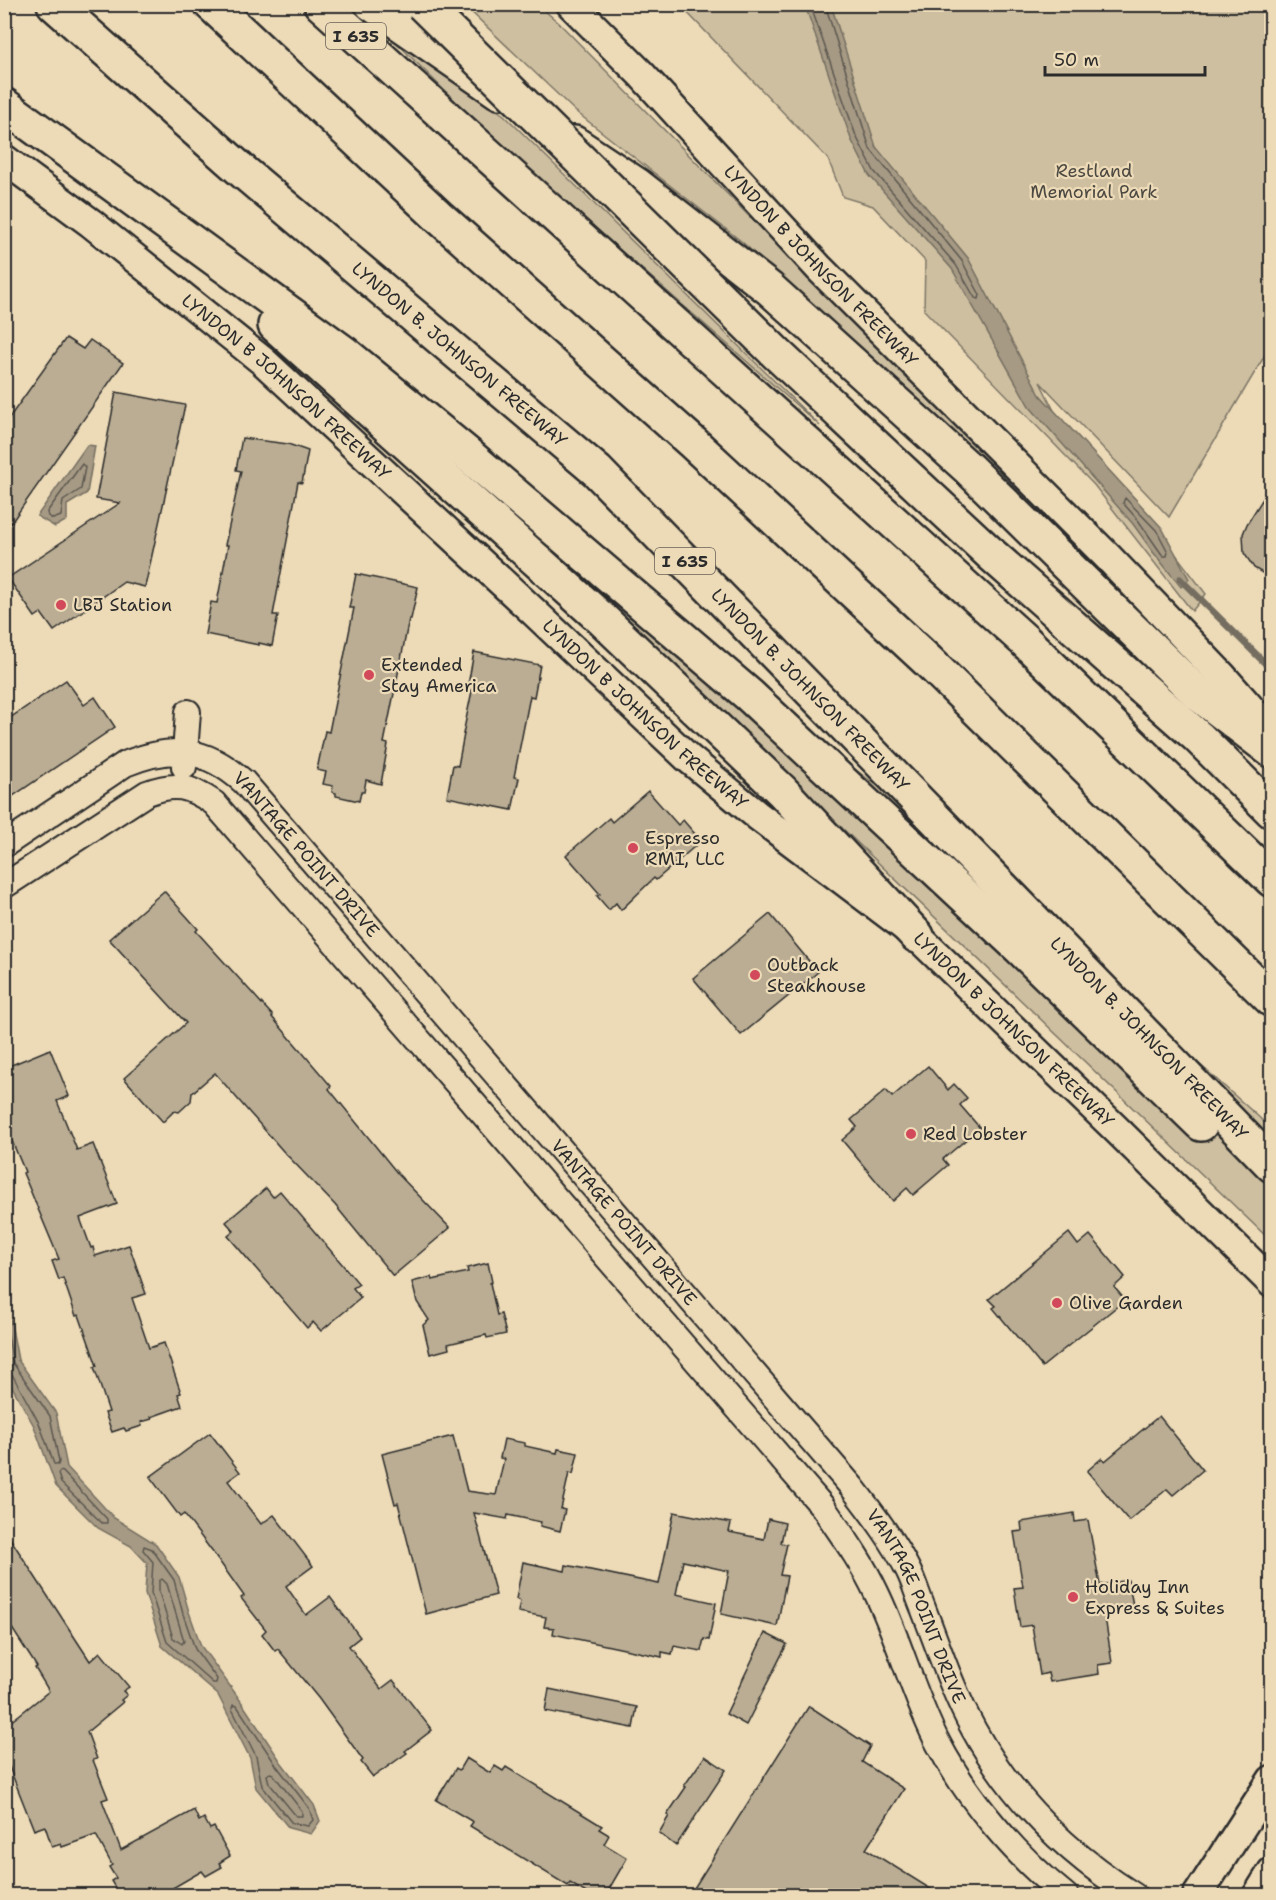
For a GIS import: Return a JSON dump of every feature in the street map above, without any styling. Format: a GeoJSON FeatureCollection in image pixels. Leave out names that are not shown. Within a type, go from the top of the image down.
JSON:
{"type":"FeatureCollection","features":[{"type":"Feature","properties":{"kind":"highway","name":"LYNDON B. JOHNSON FREEWAY"},"geometry":{"type":"LineString","coordinates":[[54,4],[240,169],[597,471],[1272,1165]]}},
{"type":"Feature","properties":{"kind":"highway"},"geometry":{"type":"LineString","coordinates":[[85,4],[164,101]]}},
{"type":"Feature","properties":{"kind":"highway"},"geometry":{"type":"LineString","coordinates":[[211,4],[438,216],[692,442],[912,645],[1272,1000]]}},
{"type":"Feature","properties":{"kind":"highway","name":"I 635"},"geometry":{"type":"LineString","coordinates":[[321,4],[1025,641],[1272,880]]}},
{"type":"Feature","properties":{"kind":"highway"},"geometry":{"type":"LineString","coordinates":[[372,4],[637,185],[770,289],[968,468],[1197,693],[1272,751]]}},
{"type":"Feature","properties":{"kind":"highway"},"geometry":{"type":"LineString","coordinates":[[422,4],[777,354],[992,555],[1198,737],[1272,811]]}},
{"type":"Feature","properties":{"kind":"highway"},"geometry":{"type":"LineString","coordinates":[[4,80],[603,620],[782,791],[917,936]]}},
{"type":"Feature","properties":{"kind":"highway"},"geometry":{"type":"LineString","coordinates":[[4,105],[343,352],[466,453],[749,695],[1019,948],[1272,1192]]}},
{"type":"Feature","properties":{"kind":"main road","name":"LYNDON B JOHNSON FREEWAY"},"geometry":{"type":"LineString","coordinates":[[571,4],[641,74],[819,268],[1108,557],[1222,676],[1272,733]]}},
{"type":"Feature","properties":{"kind":"main road","name":"LYNDON B JOHNSON FREEWAY"},"geometry":{"type":"LineString","coordinates":[[4,159],[91,223],[264,362],[688,758],[758,816],[917,936],[1272,1284]]}},
{"type":"Feature","properties":{"kind":"main road"},"geometry":{"type":"LineString","coordinates":[[1197,1896],[1272,1780]]}},
{"type":"Feature","properties":{"kind":"main road"},"geometry":{"type":"LineString","coordinates":[[1257,1896],[1272,1872]]}},
{"type":"Feature","properties":{"kind":"street"},"geometry":{"type":"LineString","coordinates":[[4,885],[147,793],[165,786],[183,786],[188,712]]}},
{"type":"Feature","properties":{"kind":"street","name":"VANTAGE POINT DRIVE"},"geometry":{"type":"LineString","coordinates":[[4,845],[125,764],[145,756],[163,752],[185,753],[227,766],[244,782],[852,1486],[883,1528],[908,1571],[948,1676],[995,1765],[1020,1799],[1072,1850],[1114,1883],[1135,1896]]}},
{"type":"Feature","properties":{"kind":"street","name":"VANTAGE POINT DRIVE"},"geometry":{"type":"LineString","coordinates":[[183,786],[199,792],[214,803],[823,1507],[851,1547],[876,1591],[912,1686],[939,1744],[997,1829],[1066,1896]]}},
{"type":"Feature","properties":{"kind":"street"},"geometry":{"type":"LineString","coordinates":[[492,1124],[519,1101]]}},
{"type":"Feature","properties":{"kind":"street"},"geometry":{"type":"LineString","coordinates":[[705,1369],[733,1347]]}},
{"type":"Feature","properties":{"kind":"street"},"geometry":{"type":"LineString","coordinates":[[876,1591],[908,1571]]}},
{"type":"Feature","properties":{"kind":"green space"},"geometry":{"type":"Polygon","coordinates":[[[464,5],[538,5],[559,23],[1070,542],[741,241],[575,111],[464,5]]]}},
{"type":"Feature","properties":{"kind":"green space","name":"Restland Memorial Park"},"geometry":{"type":"Polygon","coordinates":[[[680,5],[1271,5],[1271,345],[1169,517],[1040,382],[1070,443],[1126,489],[1206,594],[1192,611],[1094,485],[924,310],[925,261],[873,206],[843,197],[828,159],[680,5]]]}},
{"type":"Feature","properties":{"kind":"green space"},"geometry":{"type":"Polygon","coordinates":[[[391,37],[504,115],[820,426],[486,132],[391,37]]]}},
{"type":"Feature","properties":{"kind":"green space"},"geometry":{"type":"Polygon","coordinates":[[[544,541],[936,829],[1271,1128],[1271,1241],[544,541]]]}},
{"type":"Feature","properties":{"kind":"water"},"geometry":{"type":"Polygon","coordinates":[[[802,5],[829,5],[832,8],[876,147],[968,258],[1040,395],[1162,528],[1189,579],[1181,587],[1133,524],[1029,406],[952,269],[869,175],[851,139],[807,11],[802,5]]]}},
{"type":"Feature","properties":{"kind":"water"},"geometry":{"type":"Polygon","coordinates":[[[87,445],[95,446],[87,493],[67,505],[67,520],[55,527],[37,516],[87,445]]]}},
{"type":"Feature","properties":{"kind":"water"},"geometry":{"type":"Polygon","coordinates":[[[4,1286],[18,1360],[56,1413],[67,1467],[114,1518],[156,1544],[179,1577],[201,1646],[281,1762],[314,1805],[320,1821],[311,1834],[289,1828],[256,1788],[250,1758],[218,1695],[162,1646],[145,1593],[147,1563],[131,1546],[98,1528],[56,1486],[34,1426],[5,1374],[4,1286]]]}},
{"type":"Feature","properties":{"kind":"building"},"geometry":{"type":"Polygon","coordinates":[[[66,338],[83,349],[90,340],[123,363],[4,533],[4,425],[66,338]]]}},
{"type":"Feature","properties":{"kind":"building"},"geometry":{"type":"Polygon","coordinates":[[[116,392],[185,405],[145,587],[124,582],[54,631],[41,613],[35,617],[8,578],[120,503],[96,499],[116,392]]]}},
{"type":"Feature","properties":{"kind":"building"},"geometry":{"type":"Polygon","coordinates":[[[242,438],[288,444],[308,451],[302,483],[298,482],[273,615],[278,615],[272,646],[205,634],[211,602],[217,603],[228,545],[225,545],[241,471],[236,470],[242,438]]]}},
{"type":"Feature","properties":{"kind":"building"},"geometry":{"type":"Polygon","coordinates":[[[1272,484],[1272,579],[1254,568],[1244,553],[1243,534],[1272,484]]]}},
{"type":"Feature","properties":{"kind":"building","name":"Extended Stay America"},"geometry":{"type":"Polygon","coordinates":[[[356,574],[418,587],[411,619],[409,619],[384,743],[388,744],[381,784],[366,780],[364,792],[361,792],[359,801],[336,796],[336,793],[332,792],[333,786],[323,784],[326,772],[317,770],[325,731],[329,732],[354,608],[349,608],[356,574]]]}},
{"type":"Feature","properties":{"kind":"building"},"geometry":{"type":"Polygon","coordinates":[[[474,652],[540,665],[534,697],[530,696],[514,777],[519,778],[512,810],[447,797],[453,765],[458,766],[473,686],[468,685],[474,652]]]}},
{"type":"Feature","properties":{"kind":"building"},"geometry":{"type":"Polygon","coordinates":[[[66,680],[84,705],[95,697],[115,727],[4,802],[4,722],[66,680]]]}},
{"type":"Feature","properties":{"kind":"building","name":"Espresso RMI, LLC"},"geometry":{"type":"Polygon","coordinates":[[[648,791],[678,825],[683,820],[701,841],[656,880],[654,878],[621,910],[616,903],[609,910],[597,896],[600,894],[566,855],[609,818],[612,822],[648,791]]]}},
{"type":"Feature","properties":{"kind":"building"},"geometry":{"type":"Polygon","coordinates":[[[164,891],[331,1086],[329,1089],[398,1174],[450,1228],[393,1276],[335,1205],[283,1151],[215,1073],[192,1093],[191,1101],[179,1112],[174,1111],[163,1122],[124,1078],[186,1023],[109,939],[164,891]]]}},
{"type":"Feature","properties":{"kind":"building","name":"Outback Steakhouse"},"geometry":{"type":"Polygon","coordinates":[[[770,914],[818,972],[741,1035],[693,978],[770,914]]]}},
{"type":"Feature","properties":{"kind":"building"},"geometry":{"type":"Polygon","coordinates":[[[50,1049],[69,1096],[57,1101],[77,1150],[93,1144],[117,1204],[80,1218],[91,1248],[93,1247],[95,1256],[129,1245],[146,1294],[132,1298],[149,1348],[164,1343],[181,1393],[178,1394],[182,1406],[151,1417],[152,1419],[141,1422],[142,1426],[126,1431],[124,1428],[112,1432],[105,1413],[109,1412],[94,1367],[97,1366],[63,1278],[59,1280],[52,1261],[59,1259],[4,1122],[4,1068],[50,1049]]]}},
{"type":"Feature","properties":{"kind":"building","name":"Red Lobster"},"geometry":{"type":"Polygon","coordinates":[[[928,1066],[948,1090],[954,1084],[967,1098],[960,1105],[980,1128],[943,1159],[948,1165],[913,1195],[907,1188],[893,1201],[842,1140],[857,1127],[851,1120],[886,1090],[892,1097],[928,1066]]]}},
{"type":"Feature","properties":{"kind":"building"},"geometry":{"type":"Polygon","coordinates":[[[266,1188],[273,1197],[280,1191],[359,1284],[353,1288],[361,1298],[321,1331],[313,1322],[307,1328],[228,1236],[234,1231],[226,1222],[266,1188]]]}},
{"type":"Feature","properties":{"kind":"building","name":"Olive Garden"},"geometry":{"type":"Polygon","coordinates":[[[1069,1233],[1078,1245],[1090,1235],[1125,1277],[1114,1287],[1125,1300],[1042,1367],[993,1308],[996,1306],[989,1299],[1069,1233]]]}},
{"type":"Feature","properties":{"kind":"building"},"geometry":{"type":"Polygon","coordinates":[[[488,1263],[497,1315],[501,1314],[506,1334],[487,1338],[486,1335],[448,1344],[449,1349],[430,1354],[423,1325],[429,1320],[417,1302],[412,1282],[468,1272],[467,1268],[488,1263]]]}},
{"type":"Feature","properties":{"kind":"building"},"geometry":{"type":"Polygon","coordinates":[[[1159,1416],[1203,1470],[1173,1495],[1167,1489],[1129,1521],[1087,1471],[1102,1458],[1105,1461],[1159,1416]]]}},
{"type":"Feature","properties":{"kind":"building"},"geometry":{"type":"Polygon","coordinates":[[[210,1433],[240,1472],[228,1481],[261,1524],[274,1515],[313,1566],[286,1586],[306,1615],[330,1597],[360,1637],[349,1646],[381,1689],[393,1680],[432,1730],[405,1751],[407,1753],[373,1777],[319,1699],[278,1649],[275,1651],[262,1634],[266,1630],[241,1598],[244,1596],[217,1558],[184,1514],[180,1517],[150,1477],[210,1433]]]}},
{"type":"Feature","properties":{"kind":"building"},"geometry":{"type":"Polygon","coordinates":[[[453,1436],[467,1491],[496,1495],[504,1459],[500,1458],[504,1439],[557,1453],[558,1449],[578,1453],[573,1474],[569,1473],[561,1509],[565,1510],[560,1531],[540,1526],[541,1522],[508,1515],[507,1519],[474,1513],[496,1595],[426,1614],[398,1503],[395,1504],[382,1454],[453,1436]]]}},
{"type":"Feature","properties":{"kind":"building"},"geometry":{"type":"Polygon","coordinates":[[[674,1512],[731,1523],[729,1532],[764,1539],[768,1519],[785,1523],[781,1543],[787,1544],[780,1575],[787,1576],[777,1626],[721,1614],[729,1571],[683,1561],[676,1594],[716,1603],[709,1640],[704,1639],[701,1651],[674,1646],[672,1654],[662,1652],[662,1657],[553,1634],[554,1628],[544,1627],[546,1617],[518,1612],[520,1601],[516,1599],[523,1562],[565,1571],[566,1565],[659,1584],[674,1512]]]}},
{"type":"Feature","properties":{"kind":"building","name":"Holiday Inn Express & Suites"},"geometry":{"type":"Polygon","coordinates":[[[1074,1513],[1075,1522],[1088,1520],[1100,1585],[1128,1580],[1133,1605],[1104,1610],[1112,1663],[1098,1665],[1099,1674],[1050,1682],[1048,1673],[1040,1675],[1032,1625],[1020,1627],[1014,1588],[1023,1587],[1014,1532],[1022,1531],[1021,1522],[1074,1513]]]}},
{"type":"Feature","properties":{"kind":"building"},"geometry":{"type":"Polygon","coordinates":[[[4,1529],[90,1661],[100,1652],[129,1687],[123,1691],[127,1695],[121,1700],[123,1702],[87,1732],[97,1759],[93,1760],[108,1798],[102,1800],[121,1850],[194,1810],[199,1821],[204,1818],[210,1829],[214,1827],[230,1856],[219,1863],[222,1867],[206,1876],[202,1871],[159,1896],[120,1896],[111,1881],[116,1878],[109,1867],[112,1865],[96,1835],[62,1847],[61,1844],[52,1847],[45,1826],[34,1830],[4,1754],[4,1727],[49,1691],[35,1668],[37,1667],[4,1616],[4,1529]]]}},
{"type":"Feature","properties":{"kind":"building"},"geometry":{"type":"Polygon","coordinates":[[[765,1633],[787,1644],[746,1725],[726,1714],[765,1633]]]}},
{"type":"Feature","properties":{"kind":"building"},"geometry":{"type":"Polygon","coordinates":[[[549,1689],[637,1707],[633,1728],[545,1711],[549,1689]]]}},
{"type":"Feature","properties":{"kind":"building"},"geometry":{"type":"Polygon","coordinates":[[[809,1706],[870,1746],[862,1762],[904,1789],[866,1849],[942,1896],[689,1896],[809,1706]]]}},
{"type":"Feature","properties":{"kind":"building"},"geometry":{"type":"Polygon","coordinates":[[[705,1756],[726,1770],[676,1846],[659,1833],[669,1816],[667,1815],[686,1787],[684,1786],[705,1756]]]}},
{"type":"Feature","properties":{"kind":"building"},"geometry":{"type":"Polygon","coordinates":[[[466,1758],[490,1773],[495,1766],[503,1771],[506,1767],[602,1826],[599,1829],[609,1835],[604,1844],[627,1858],[605,1896],[591,1896],[570,1883],[568,1886],[470,1826],[473,1822],[436,1800],[456,1768],[459,1770],[466,1758]]]}},
{"type":"Feature","properties":{"kind":"waterway"},"geometry":{"type":"LineString","coordinates":[[1180,579],[1272,670]]}},
{"type":"Feature","properties":{"kind":"place","name":"LBJ Station"},"geometry":{"type":"Point","coordinates":[61,605]}},
{"type":"Feature","properties":{"kind":"place","name":"Extended Stay America"},"geometry":{"type":"Point","coordinates":[369,675]}},
{"type":"Feature","properties":{"kind":"place","name":"Espresso RMI, LLC"},"geometry":{"type":"Point","coordinates":[633,848]}},
{"type":"Feature","properties":{"kind":"place","name":"Outback Steakhouse"},"geometry":{"type":"Point","coordinates":[755,975]}},
{"type":"Feature","properties":{"kind":"place","name":"Red Lobster"},"geometry":{"type":"Point","coordinates":[911,1134]}},
{"type":"Feature","properties":{"kind":"place","name":"Olive Garden"},"geometry":{"type":"Point","coordinates":[1057,1303]}},
{"type":"Feature","properties":{"kind":"place","name":"Holiday Inn Express & Suites"},"geometry":{"type":"Point","coordinates":[1073,1597]}}]}
